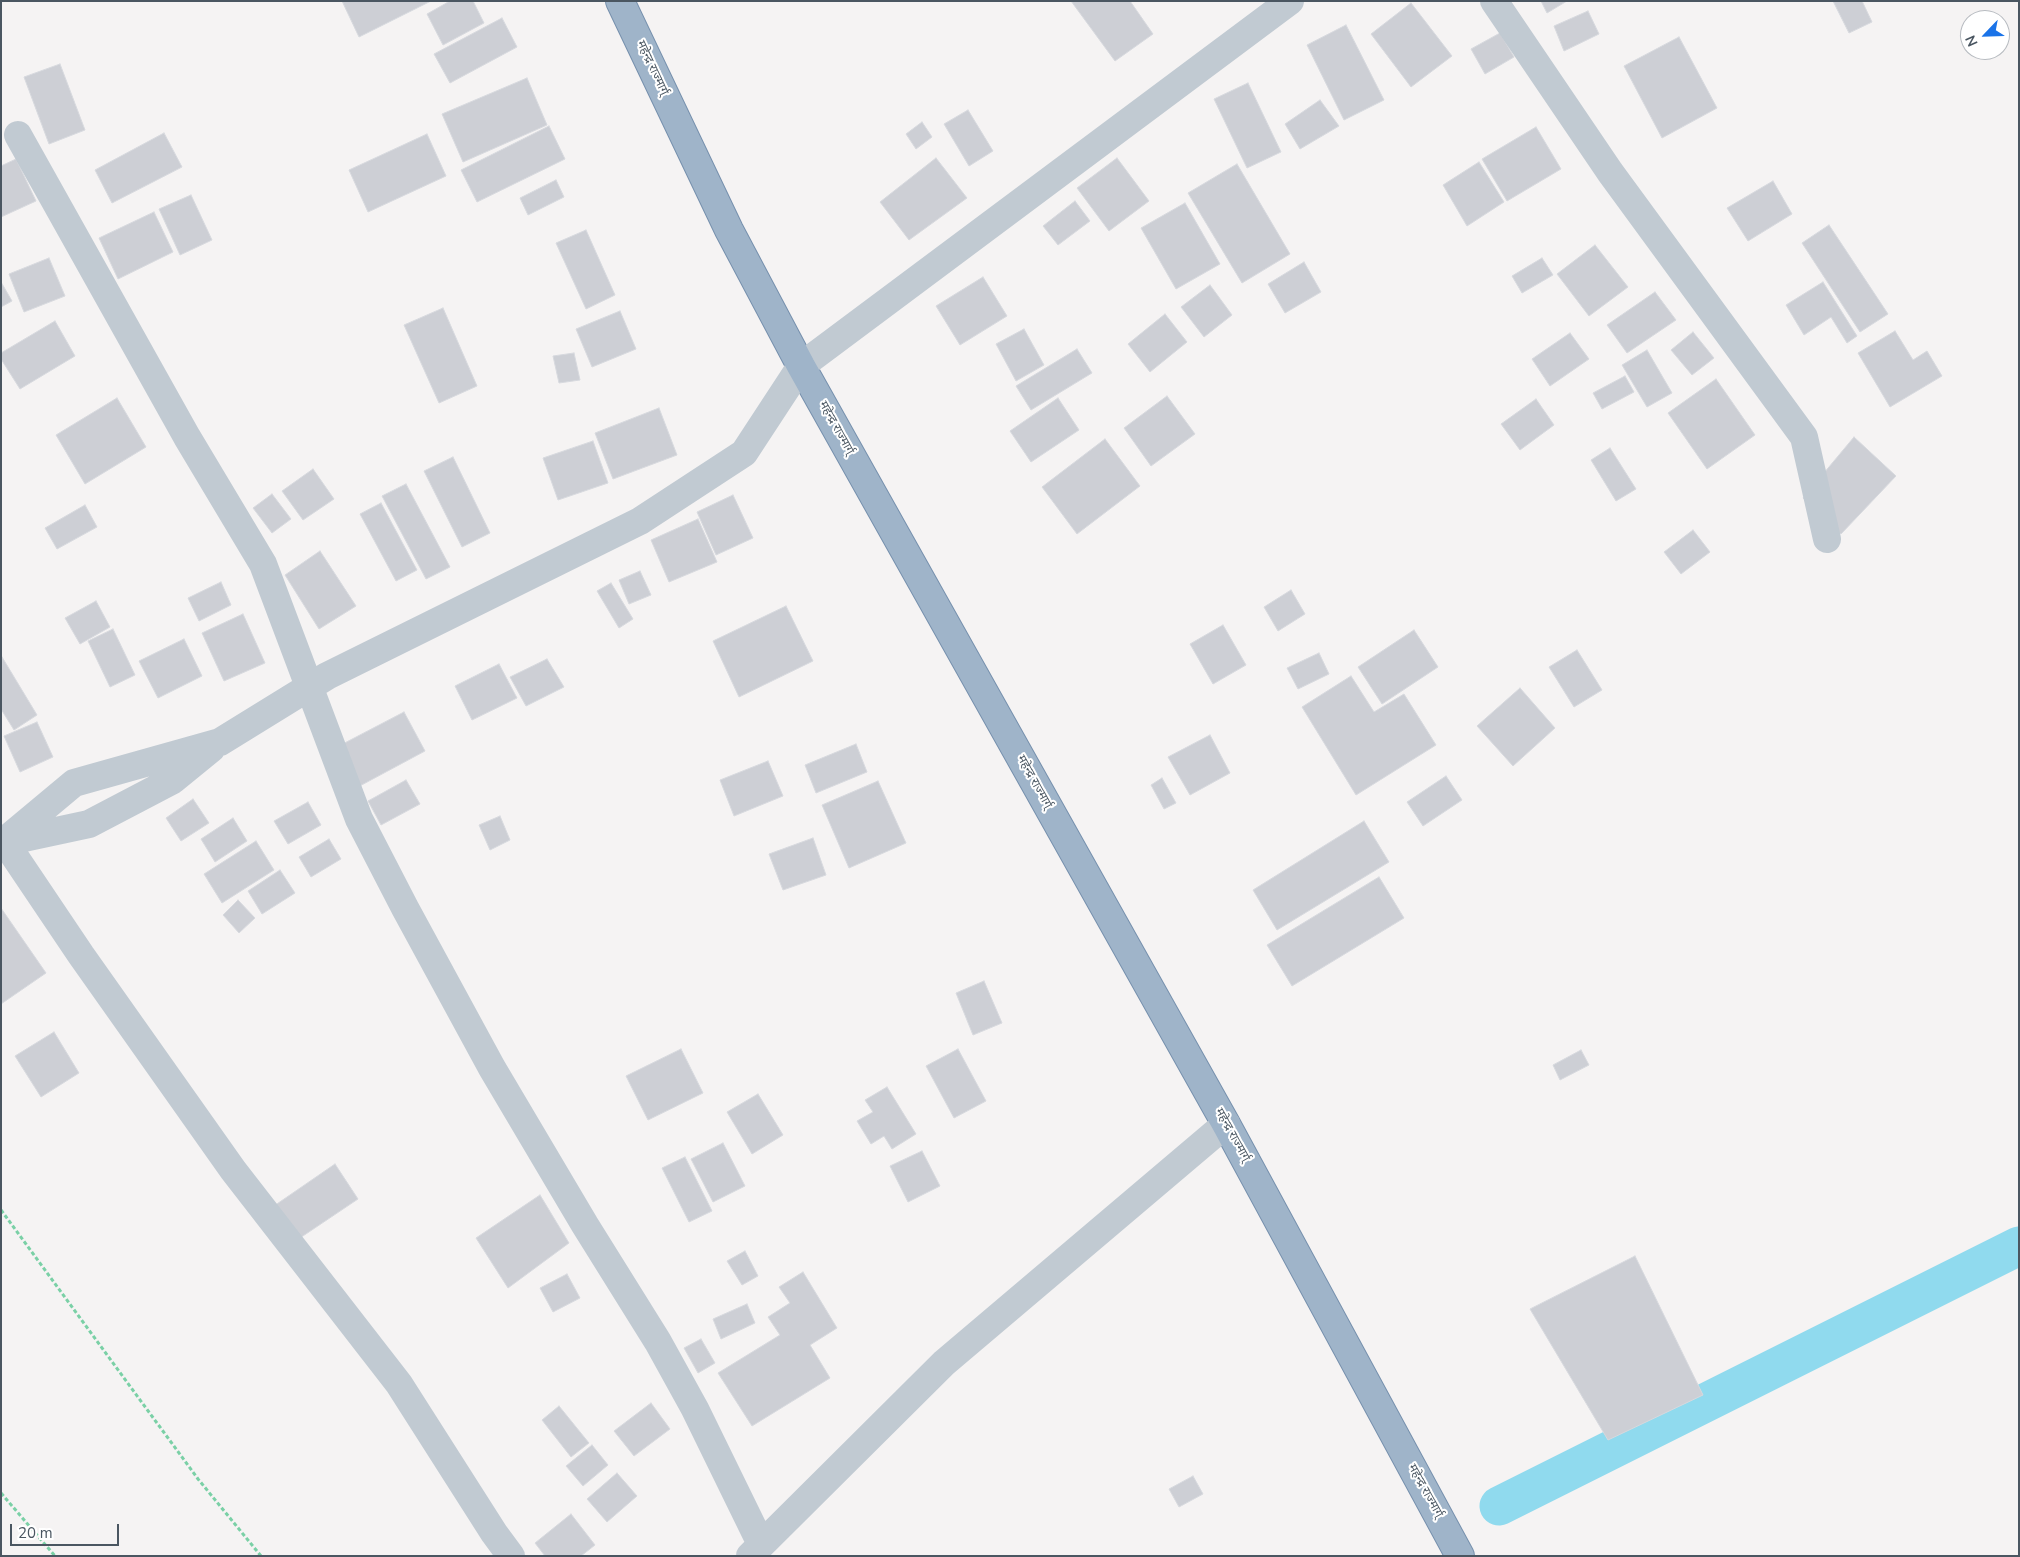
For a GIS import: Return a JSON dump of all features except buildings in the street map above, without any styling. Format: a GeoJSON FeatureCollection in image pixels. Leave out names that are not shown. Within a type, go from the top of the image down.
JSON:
{"type":"FeatureCollection","features":[{"type":"Feature","properties":{"kind":"highway","name":"महेन्द्र राज्मार्ग्"},"geometry":{"type":"LineString","coordinates":[[620,1],[728,230],[801,366],[1226,1124],[1460,1556]]}},
{"type":"Feature","properties":{"kind":"street"},"geometry":{"type":"LineString","coordinates":[[3,843],[89,824],[173,780],[220,742],[327,676],[640,521],[744,453],[801,366],[1290,1]]}},
{"type":"Feature","properties":{"kind":"street"},"geometry":{"type":"LineString","coordinates":[[1494,1],[1610,172],[1804,437],[1827,539]]}},
{"type":"Feature","properties":{"kind":"street"},"geometry":{"type":"LineString","coordinates":[[18,135],[187,437],[263,564],[360,819],[404,908],[492,1068],[585,1225],[658,1342],[695,1408],[755,1550],[944,1363],[1226,1124]]}},
{"type":"Feature","properties":{"kind":"street"},"geometry":{"type":"LineString","coordinates":[[3,843],[74,783],[220,742]]}},
{"type":"Feature","properties":{"kind":"street"},"geometry":{"type":"LineString","coordinates":[[3,843],[233,1170],[399,1384],[494,1533],[511,1556]]}},
{"type":"Feature","properties":{"kind":"path"},"geometry":{"type":"LineString","coordinates":[[1,1210],[198,1479],[260,1556]]}},
{"type":"Feature","properties":{"kind":"path"},"geometry":{"type":"LineString","coordinates":[[1,1493],[55,1556]]}},
{"type":"Feature","properties":{"kind":"waterway"},"geometry":{"type":"LineString","coordinates":[[1499,1506],[2019,1246]]}}]}
